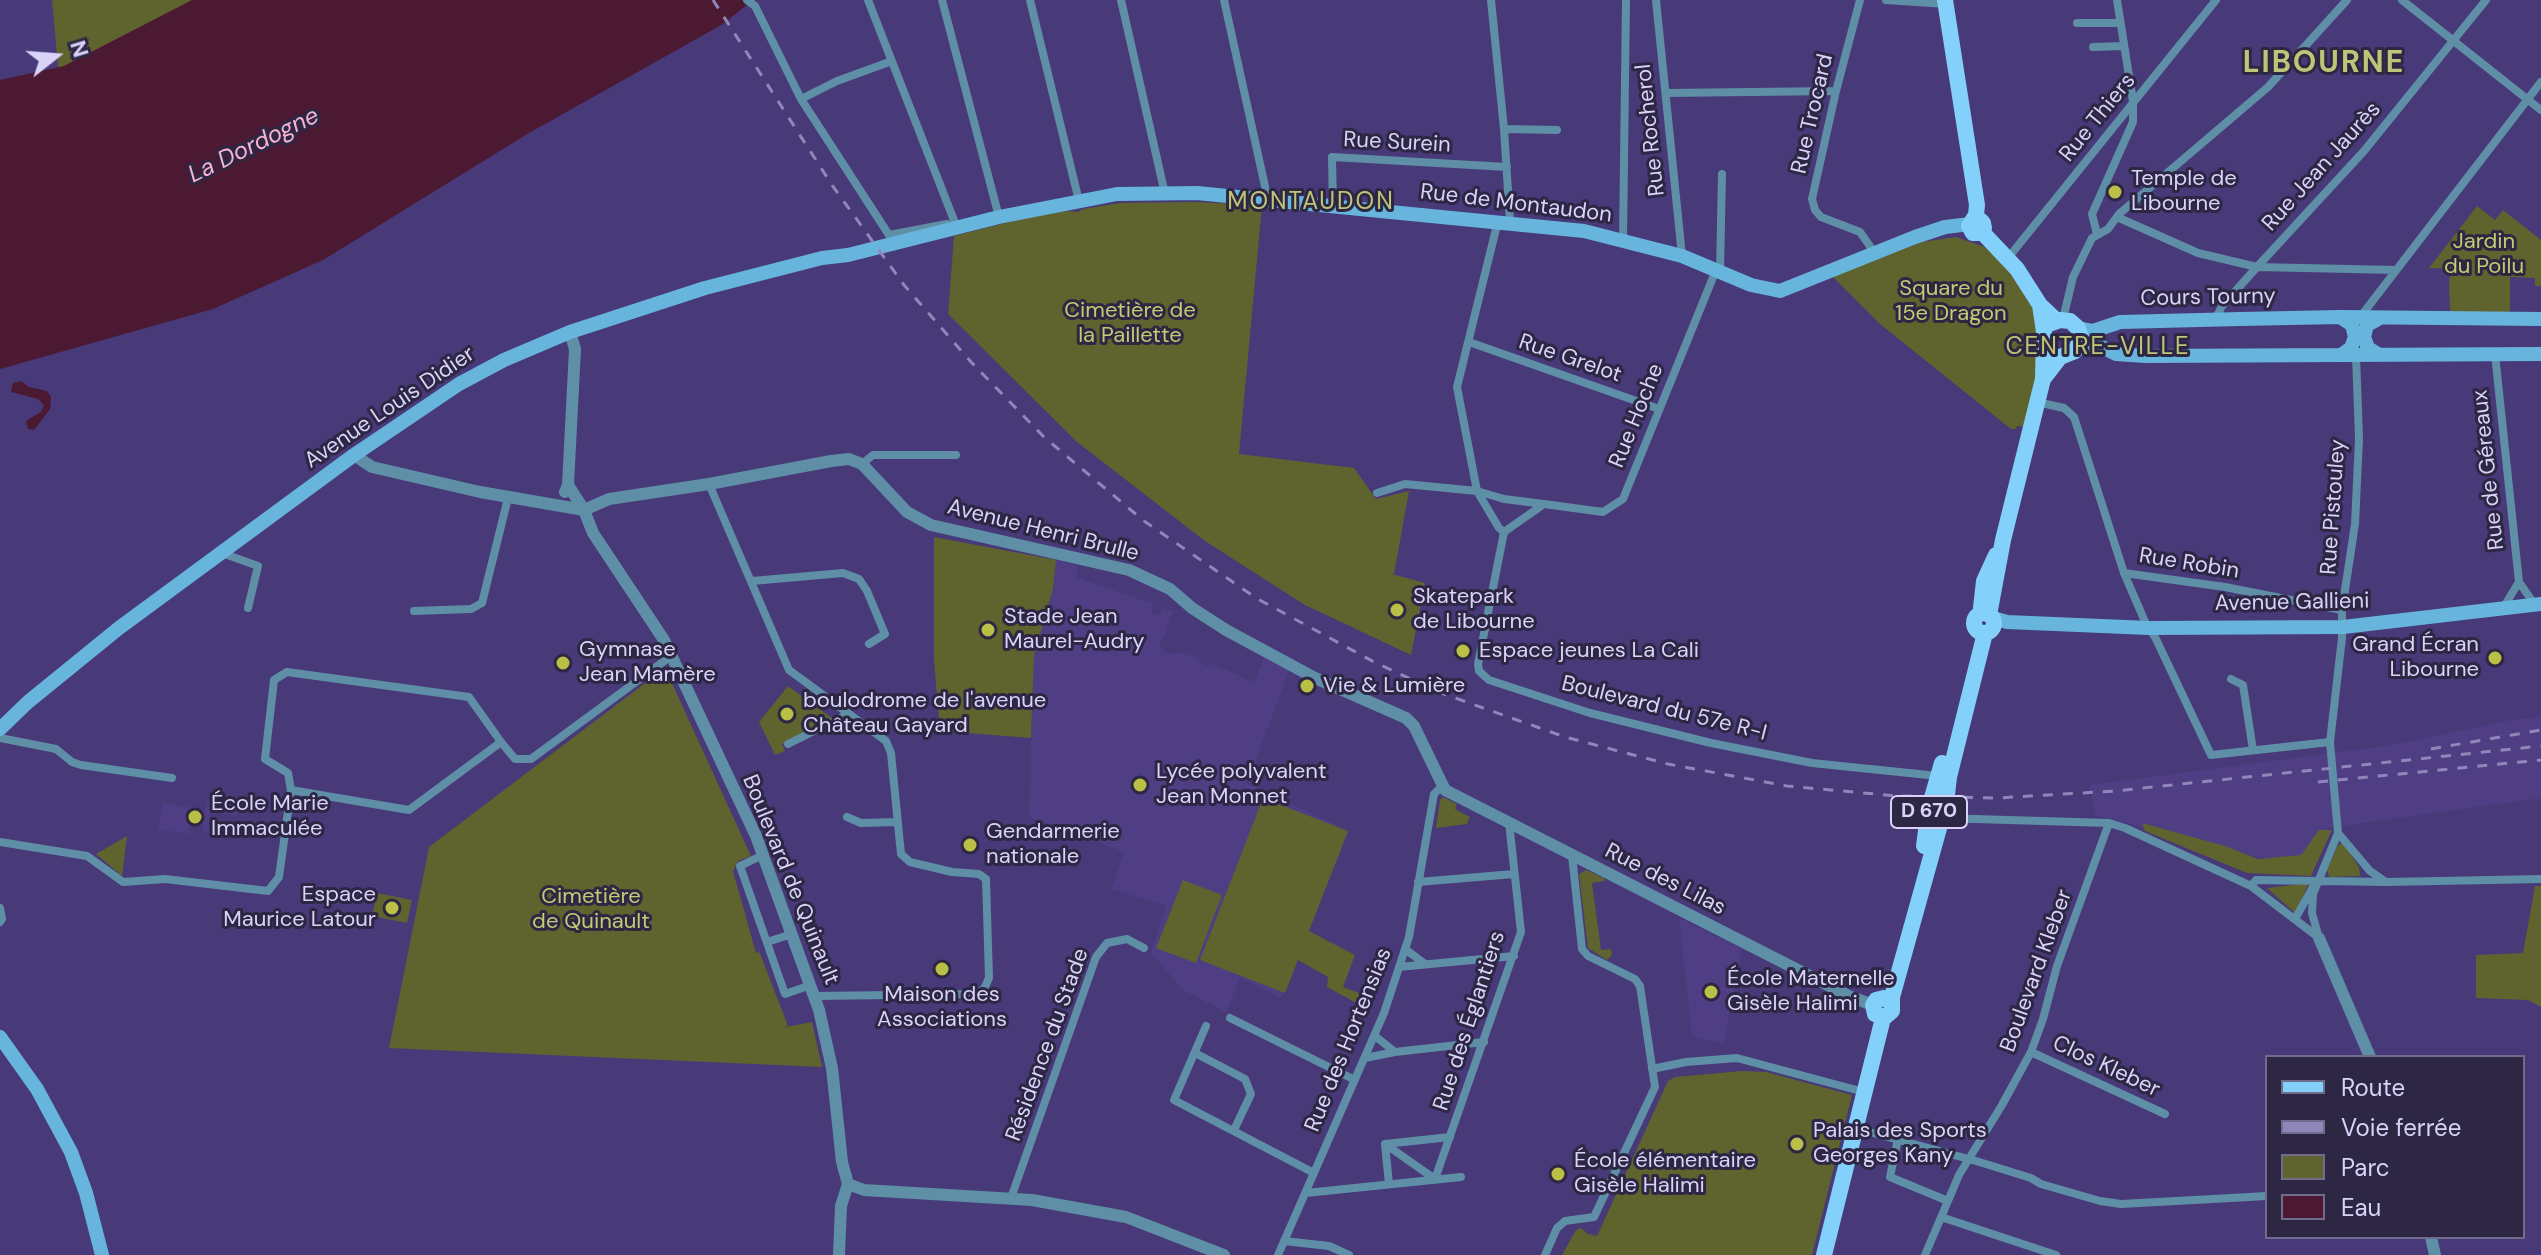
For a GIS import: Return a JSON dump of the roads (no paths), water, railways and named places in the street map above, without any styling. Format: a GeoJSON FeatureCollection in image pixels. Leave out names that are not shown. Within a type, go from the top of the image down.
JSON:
{"type":"FeatureCollection","features":[{"type":"Feature","properties":{"kind":"main road"},"geometry":{"type":"LineString","coordinates":[[1948,1],[1966,83],[1976,226],[2022,276],[2061,332],[2116,354],[2145,356],[2541,354]]}},
{"type":"Feature","properties":{"kind":"main road","name":"Rue de Montaudon"},"geometry":{"type":"LineString","coordinates":[[868,251],[890,240],[1117,194],[1197,193],[1584,231],[1682,256],[1751,285],[1780,291],[1945,227],[1976,226]]}},
{"type":"Feature","properties":{"kind":"main road","name":"Avenue Louis Didier"},"geometry":{"type":"LineString","coordinates":[[0,737],[0,729],[28,702],[119,628],[354,455],[459,384],[504,360],[570,332],[705,288],[822,258],[868,251]]}},
{"type":"Feature","properties":{"kind":"main road"},"geometry":{"type":"LineString","coordinates":[[2340,317],[2352,325],[2355,337],[2351,348],[2340,355]]}},
{"type":"Feature","properties":{"kind":"main road","name":"Cours Tourny"},"geometry":{"type":"LineString","coordinates":[[2061,332],[2093,331],[2120,322],[2340,317],[2541,319]]}},
{"type":"Feature","properties":{"kind":"main road"},"geometry":{"type":"LineString","coordinates":[[2356,355],[2359,318]]}},
{"type":"Feature","properties":{"kind":"main road"},"geometry":{"type":"LineString","coordinates":[[2378,319],[2367,325],[2364,337],[2368,348],[2379,355]]}},
{"type":"Feature","properties":{"kind":"main road","name":"D 670"},"geometry":{"type":"LineString","coordinates":[[2043,379],[2060,357],[2052,354],[2061,332]]}},
{"type":"Feature","properties":{"kind":"main road","name":"D 670"},"geometry":{"type":"LineString","coordinates":[[1882,1006],[1942,818],[1986,623],[1984,581],[2003,540],[2043,379],[2061,332]]}},
{"type":"Feature","properties":{"kind":"main road","name":"Avenue Gallieni"},"geometry":{"type":"LineString","coordinates":[[1986,623],[2149,628],[2343,627],[2538,604]]}},
{"type":"Feature","properties":{"kind":"main road","name":"D 670"},"geometry":{"type":"LineString","coordinates":[[1824,1255],[1882,1006],[1914,893],[1929,808],[1986,623]]}},
{"type":"Feature","properties":{"kind":"main road"},"geometry":{"type":"LineString","coordinates":[[0,1037],[37,1089],[71,1152],[86,1193],[102,1255]]}},
{"type":"Feature","properties":{"kind":"street"},"geometry":{"type":"LineString","coordinates":[[747,0],[755,6],[801,99],[890,240]]}},
{"type":"Feature","properties":{"kind":"street"},"geometry":{"type":"LineString","coordinates":[[868,0],[957,228]]}},
{"type":"Feature","properties":{"kind":"street"},"geometry":{"type":"LineString","coordinates":[[942,0],[999,217]]}},
{"type":"Feature","properties":{"kind":"street"},"geometry":{"type":"LineString","coordinates":[[1030,0],[1079,201]]}},
{"type":"Feature","properties":{"kind":"street"},"geometry":{"type":"LineString","coordinates":[[1121,0],[1165,194]]}},
{"type":"Feature","properties":{"kind":"street"},"geometry":{"type":"LineString","coordinates":[[1224,0],[1268,200]]}},
{"type":"Feature","properties":{"kind":"street"},"geometry":{"type":"LineString","coordinates":[[1491,0],[1507,167],[1504,221],[1457,387],[1477,491],[1499,528],[1504,532],[1544,504]]}},
{"type":"Feature","properties":{"kind":"street"},"geometry":{"type":"LineString","coordinates":[[1623,241],[1626,0]]}},
{"type":"Feature","properties":{"kind":"street","name":"Rue Rocherol"},"geometry":{"type":"LineString","coordinates":[[1656,0],[1682,256]]}},
{"type":"Feature","properties":{"kind":"street","name":"Rue Trocard"},"geometry":{"type":"LineString","coordinates":[[1860,0],[1812,199],[1821,217],[1860,232],[1880,250]]}},
{"type":"Feature","properties":{"kind":"street"},"geometry":{"type":"LineString","coordinates":[[1886,0],[1948,1]]}},
{"type":"Feature","properties":{"kind":"street"},"geometry":{"type":"LineString","coordinates":[[2097,234],[2092,214],[2131,126],[2133,101],[2117,0]]}},
{"type":"Feature","properties":{"kind":"street","name":"Rue Thiers"},"geometry":{"type":"LineString","coordinates":[[2007,259],[2216,0]]}},
{"type":"Feature","properties":{"kind":"street"},"geometry":{"type":"LineString","coordinates":[[2061,332],[2073,277],[2092,238],[2108,229],[2117,217],[2268,87],[2347,0]]}},
{"type":"Feature","properties":{"kind":"street"},"geometry":{"type":"LineString","coordinates":[[2402,0],[2541,110]]}},
{"type":"Feature","properties":{"kind":"street","name":"Rue Jean Jaurès"},"geometry":{"type":"LineString","coordinates":[[2215,321],[2222,306],[2364,151],[2486,0]]}},
{"type":"Feature","properties":{"kind":"street"},"geometry":{"type":"LineString","coordinates":[[2077,23],[2120,23]]}},
{"type":"Feature","properties":{"kind":"street"},"geometry":{"type":"LineString","coordinates":[[2093,47],[2123,46]]}},
{"type":"Feature","properties":{"kind":"street"},"geometry":{"type":"LineString","coordinates":[[801,99],[837,81],[892,61]]}},
{"type":"Feature","properties":{"kind":"street"},"geometry":{"type":"LineString","coordinates":[[2359,318],[2541,82]]}},
{"type":"Feature","properties":{"kind":"street"},"geometry":{"type":"LineString","coordinates":[[1666,93],[1836,91]]}},
{"type":"Feature","properties":{"kind":"street"},"geometry":{"type":"LineString","coordinates":[[2118,120],[2131,126]]}},
{"type":"Feature","properties":{"kind":"street"},"geometry":{"type":"LineString","coordinates":[[1504,129],[1557,130]]}},
{"type":"Feature","properties":{"kind":"street","name":"Rue Surein"},"geometry":{"type":"LineString","coordinates":[[1333,205],[1332,157],[1507,167]]}},
{"type":"Feature","properties":{"kind":"street"},"geometry":{"type":"LineString","coordinates":[[1718,271],[1722,174]]}},
{"type":"Feature","properties":{"kind":"street"},"geometry":{"type":"LineString","coordinates":[[2117,217],[2198,253],[2257,267],[2396,270]]}},
{"type":"Feature","properties":{"kind":"street","name":"Rue Hoche"},"geometry":{"type":"LineString","coordinates":[[1377,493],[1405,484],[1477,491],[1504,499],[1603,512],[1623,499],[1718,271]]}},
{"type":"Feature","properties":{"kind":"street"},"geometry":{"type":"LineString","coordinates":[[554,505],[563,498],[568,485],[575,349],[570,332]]}},
{"type":"Feature","properties":{"kind":"street","name":"Rue Grelot"},"geometry":{"type":"LineString","coordinates":[[1469,342],[1659,409]]}},
{"type":"Feature","properties":{"kind":"street","name":"Rue de Géreaux"},"geometry":{"type":"LineString","coordinates":[[2495,354],[2519,582],[2538,604]]}},
{"type":"Feature","properties":{"kind":"street","name":"Rue Pistouley"},"geometry":{"type":"LineString","coordinates":[[2338,833],[2330,742],[2343,627],[2342,610],[2355,524],[2356,355]]}},
{"type":"Feature","properties":{"kind":"street"},"geometry":{"type":"LineString","coordinates":[[2037,402],[2064,408],[2074,417],[2124,573],[2211,755],[2330,742]]}},
{"type":"Feature","properties":{"kind":"street"},"geometry":{"type":"LineString","coordinates":[[354,455],[372,467],[508,498],[584,510],[609,499],[831,461],[849,459],[862,464],[873,455],[956,455]]}},
{"type":"Feature","properties":{"kind":"street","name":"Avenue Henri Brulle"},"geometry":{"type":"LineString","coordinates":[[862,464],[907,512],[919,520],[1129,570],[1149,578],[1170,589],[1226,630],[1315,678],[1406,718],[1414,726],[1442,786]]}},
{"type":"Feature","properties":{"kind":"street"},"geometry":{"type":"LineString","coordinates":[[709,484],[789,670],[886,741],[891,753],[901,854],[910,862],[952,872],[979,874],[986,879],[989,978],[984,989],[975,994],[813,991],[785,994],[740,866],[763,855]]}},
{"type":"Feature","properties":{"kind":"street","name":"Boulevard de Quinault"},"geometry":{"type":"LineString","coordinates":[[568,485],[584,510],[593,533],[657,629],[763,855],[813,991],[832,1068],[842,1162],[848,1184]]}},
{"type":"Feature","properties":{"kind":"street"},"geometry":{"type":"LineString","coordinates":[[414,611],[471,609],[482,603],[508,498]]}},
{"type":"Feature","properties":{"kind":"street","name":"Boulevard du 57e R-I"},"geometry":{"type":"LineString","coordinates":[[1504,532],[1478,664],[1479,671],[1489,680],[1590,713],[1711,743],[1812,763],[1938,776]]}},
{"type":"Feature","properties":{"kind":"street"},"geometry":{"type":"LineString","coordinates":[[222,553],[258,566],[248,608]]}},
{"type":"Feature","properties":{"kind":"street"},"geometry":{"type":"LineString","coordinates":[[752,581],[843,573],[859,579],[885,634],[869,644]]}},
{"type":"Feature","properties":{"kind":"street","name":"Rue Robin"},"geometry":{"type":"LineString","coordinates":[[2124,573],[2225,587],[2342,610]]}},
{"type":"Feature","properties":{"kind":"street"},"geometry":{"type":"LineString","coordinates":[[2503,608],[2519,582]]}},
{"type":"Feature","properties":{"kind":"street"},"geometry":{"type":"LineString","coordinates":[[0,842],[87,856],[123,882],[165,879],[268,891],[279,877],[291,790],[288,773],[265,759],[274,680],[287,672],[469,697],[515,759],[531,759],[671,656]]}},
{"type":"Feature","properties":{"kind":"street"},"geometry":{"type":"LineString","coordinates":[[2231,679],[2243,685],[2253,750]]}},
{"type":"Feature","properties":{"kind":"street"},"geometry":{"type":"LineString","coordinates":[[788,744],[848,714]]}},
{"type":"Feature","properties":{"kind":"street"},"geometry":{"type":"LineString","coordinates":[[0,737],[56,749],[81,765],[172,778]]}},
{"type":"Feature","properties":{"kind":"street"},"geometry":{"type":"LineString","coordinates":[[291,790],[409,810],[501,742]]}},
{"type":"Feature","properties":{"kind":"street","name":"Rue des Lilas"},"geometry":{"type":"LineString","coordinates":[[1442,786],[1837,990],[1882,1006]]}},
{"type":"Feature","properties":{"kind":"street","name":"Rue des Hortensias"},"geometry":{"type":"LineString","coordinates":[[1278,1255],[1375,1036],[1405,949],[1434,794],[1442,786]]}},
{"type":"Feature","properties":{"kind":"street"},"geometry":{"type":"LineString","coordinates":[[847,817],[861,823],[897,822]]}},
{"type":"Feature","properties":{"kind":"street"},"geometry":{"type":"LineString","coordinates":[[1942,818],[2109,823],[2241,880],[2319,938]]}},
{"type":"Feature","properties":{"kind":"street","name":"Rue des Églantiers"},"geometry":{"type":"LineString","coordinates":[[1435,1179],[1521,932],[1509,822]]}},
{"type":"Feature","properties":{"kind":"street","name":"Boulevard Kleber"},"geometry":{"type":"LineString","coordinates":[[1925,1255],[1969,1159],[2031,1052],[2057,966],[2109,823]]}},
{"type":"Feature","properties":{"kind":"street"},"geometry":{"type":"LineString","coordinates":[[2295,919],[2318,880],[2338,833],[2370,871],[2386,882]]}},
{"type":"Feature","properties":{"kind":"street"},"geometry":{"type":"LineString","coordinates":[[1545,1255],[1557,1228],[1565,1221],[1594,1217],[1655,1087],[1640,986],[1635,979],[1588,956],[1582,949],[1572,855]]}},
{"type":"Feature","properties":{"kind":"street"},"geometry":{"type":"LineString","coordinates":[[1418,882],[1514,874]]}},
{"type":"Feature","properties":{"kind":"street"},"geometry":{"type":"LineString","coordinates":[[2251,886],[2256,880],[2386,882],[2541,879]]}},
{"type":"Feature","properties":{"kind":"street"},"geometry":{"type":"LineString","coordinates":[[2318,880],[2312,913],[2319,938],[2369,1055]]}},
{"type":"Feature","properties":{"kind":"street"},"geometry":{"type":"LineString","coordinates":[[0,908],[0,922]]}},
{"type":"Feature","properties":{"kind":"street"},"geometry":{"type":"LineString","coordinates":[[767,942],[792,934]]}},
{"type":"Feature","properties":{"kind":"street","name":"Résidence du Stade"},"geometry":{"type":"LineString","coordinates":[[1011,1198],[1096,957],[1107,943],[1127,939],[1144,948]]}},
{"type":"Feature","properties":{"kind":"street"},"geometry":{"type":"LineString","coordinates":[[1405,949],[1426,965]]}},
{"type":"Feature","properties":{"kind":"street"},"geometry":{"type":"LineString","coordinates":[[1399,967],[1514,956]]}},
{"type":"Feature","properties":{"kind":"street"},"geometry":{"type":"LineString","coordinates":[[1230,1018],[1355,1080]]}},
{"type":"Feature","properties":{"kind":"street"},"geometry":{"type":"LineString","coordinates":[[1206,1026],[1174,1100],[1314,1173]]}},
{"type":"Feature","properties":{"kind":"street"},"geometry":{"type":"LineString","coordinates":[[1375,1036],[1395,1052]]}},
{"type":"Feature","properties":{"kind":"street"},"geometry":{"type":"LineString","coordinates":[[1365,1058],[1484,1042]]}},
{"type":"Feature","properties":{"kind":"street","name":"Clos Kleber"},"geometry":{"type":"LineString","coordinates":[[2031,1052],[2165,1114]]}},
{"type":"Feature","properties":{"kind":"street"},"geometry":{"type":"LineString","coordinates":[[1195,1053],[1245,1079],[1251,1094],[1234,1130]]}},
{"type":"Feature","properties":{"kind":"street"},"geometry":{"type":"LineString","coordinates":[[1652,1069],[1686,1062],[1737,1058],[1864,1092]]}},
{"type":"Feature","properties":{"kind":"street"},"geometry":{"type":"LineString","coordinates":[[1855,1128],[1969,1159],[2041,1184],[2121,1204],[2265,1196]]}},
{"type":"Feature","properties":{"kind":"street"},"geometry":{"type":"LineString","coordinates":[[1385,1144],[1450,1137]]}},
{"type":"Feature","properties":{"kind":"street"},"geometry":{"type":"LineString","coordinates":[[1898,1139],[1890,1177],[1948,1201]]}},
{"type":"Feature","properties":{"kind":"street"},"geometry":{"type":"LineString","coordinates":[[1385,1144],[1435,1179]]}},
{"type":"Feature","properties":{"kind":"street"},"geometry":{"type":"LineString","coordinates":[[1385,1144],[1389,1184]]}},
{"type":"Feature","properties":{"kind":"street"},"geometry":{"type":"LineString","coordinates":[[1306,1193],[1461,1177]]}},
{"type":"Feature","properties":{"kind":"street"},"geometry":{"type":"LineString","coordinates":[[839,1255],[841,1206],[848,1184],[864,1190],[1011,1198],[1126,1217],[1224,1255]]}},
{"type":"Feature","properties":{"kind":"street"},"geometry":{"type":"LineString","coordinates":[[1941,1217],[2056,1255]]}},
{"type":"Feature","properties":{"kind":"street"},"geometry":{"type":"LineString","coordinates":[[1284,1241],[1329,1246],[1349,1255]]}},
{"type":"Feature","properties":{"kind":"water","name":"La Dordogne"},"geometry":{"type":"Polygon","coordinates":[[[192,0],[753,0],[723,24],[529,133],[323,260],[213,309],[0,369],[0,80],[64,66],[192,0]]]}},
{"type":"Feature","properties":{"kind":"water"},"geometry":{"type":"Polygon","coordinates":[[[21,381],[29,387],[47,391],[51,397],[50,409],[34,430],[28,429],[26,421],[41,412],[44,405],[38,399],[11,392],[13,383],[21,381]]]}},
{"type":"Feature","properties":{"kind":"railway"},"geometry":{"type":"LineString","coordinates":[[713,0],[832,185],[904,285],[971,362],[1044,437],[1144,521],[1256,598],[1376,663],[1441,693],[1565,737],[1668,764],[1787,786],[1897,796],[1997,798],[2115,791],[2541,746]]}},
{"type":"Feature","properties":{"kind":"railway"},"geometry":{"type":"LineString","coordinates":[[2431,749],[2541,730]]}},
{"type":"Feature","properties":{"kind":"railway"},"geometry":{"type":"LineString","coordinates":[[2318,782],[2541,760]]}},
{"type":"Feature","properties":{"kind":"place","name":"Temple de Libourne"},"geometry":{"type":"Point","coordinates":[2115,192]}},
{"type":"Feature","properties":{"kind":"place","name":"Skatepark de Libourne"},"geometry":{"type":"Point","coordinates":[1397,610]}},
{"type":"Feature","properties":{"kind":"place","name":"Stade Jean Maurel-Audry"},"geometry":{"type":"Point","coordinates":[988,630]}},
{"type":"Feature","properties":{"kind":"place","name":"Espace jeunes La Cali"},"geometry":{"type":"Point","coordinates":[1463,651]}},
{"type":"Feature","properties":{"kind":"place","name":"Grand Écran Libourne"},"geometry":{"type":"Point","coordinates":[2495,658]}},
{"type":"Feature","properties":{"kind":"place","name":"Gymnase Jean Mamère"},"geometry":{"type":"Point","coordinates":[563,663]}},
{"type":"Feature","properties":{"kind":"place","name":"Vie & Lumière"},"geometry":{"type":"Point","coordinates":[1307,686]}},
{"type":"Feature","properties":{"kind":"place","name":"boulodrome de l'avenue Château Gayard"},"geometry":{"type":"Point","coordinates":[787,714]}},
{"type":"Feature","properties":{"kind":"place","name":"Lycée polyvalent Jean Monnet"},"geometry":{"type":"Point","coordinates":[1140,785]}},
{"type":"Feature","properties":{"kind":"place","name":"École Marie Immaculée"},"geometry":{"type":"Point","coordinates":[195,817]}},
{"type":"Feature","properties":{"kind":"place","name":"Gendarmerie nationale"},"geometry":{"type":"Point","coordinates":[970,845]}},
{"type":"Feature","properties":{"kind":"place","name":"Espace Maurice Latour"},"geometry":{"type":"Point","coordinates":[392,908]}},
{"type":"Feature","properties":{"kind":"place","name":"Maison des Associations"},"geometry":{"type":"Point","coordinates":[942,969]}},
{"type":"Feature","properties":{"kind":"place","name":"École Maternelle Gisèle Halimi"},"geometry":{"type":"Point","coordinates":[1711,992]}},
{"type":"Feature","properties":{"kind":"place","name":"Palais des Sports Georges Kany"},"geometry":{"type":"Point","coordinates":[1797,1144]}},
{"type":"Feature","properties":{"kind":"place","name":"École élémentaire Gisèle Halimi"},"geometry":{"type":"Point","coordinates":[1558,1174]}},
{"type":"Feature","properties":{"kind":"district","name":"LIBOURNE"},"geometry":{"type":"Point","coordinates":[2324,64]}},
{"type":"Feature","properties":{"kind":"district","name":"MONTAUDON"},"geometry":{"type":"Point","coordinates":[1311,203]}},
{"type":"Feature","properties":{"kind":"district","name":"CENTRE-VILLE"},"geometry":{"type":"Point","coordinates":[2098,348]}},
{"type":"Feature","properties":{"kind":"park label","name":"Jardin du Poilu"},"geometry":{"type":"Point","coordinates":[2484,254]}},
{"type":"Feature","properties":{"kind":"park label","name":"Square du 15e Dragon"},"geometry":{"type":"Point","coordinates":[1951,302]}},
{"type":"Feature","properties":{"kind":"park label","name":"Cimetière de la Paillette"},"geometry":{"type":"Point","coordinates":[1130,324]}},
{"type":"Feature","properties":{"kind":"park label","name":"Cimetière de Quinault"},"geometry":{"type":"Point","coordinates":[591,910]}}]}
